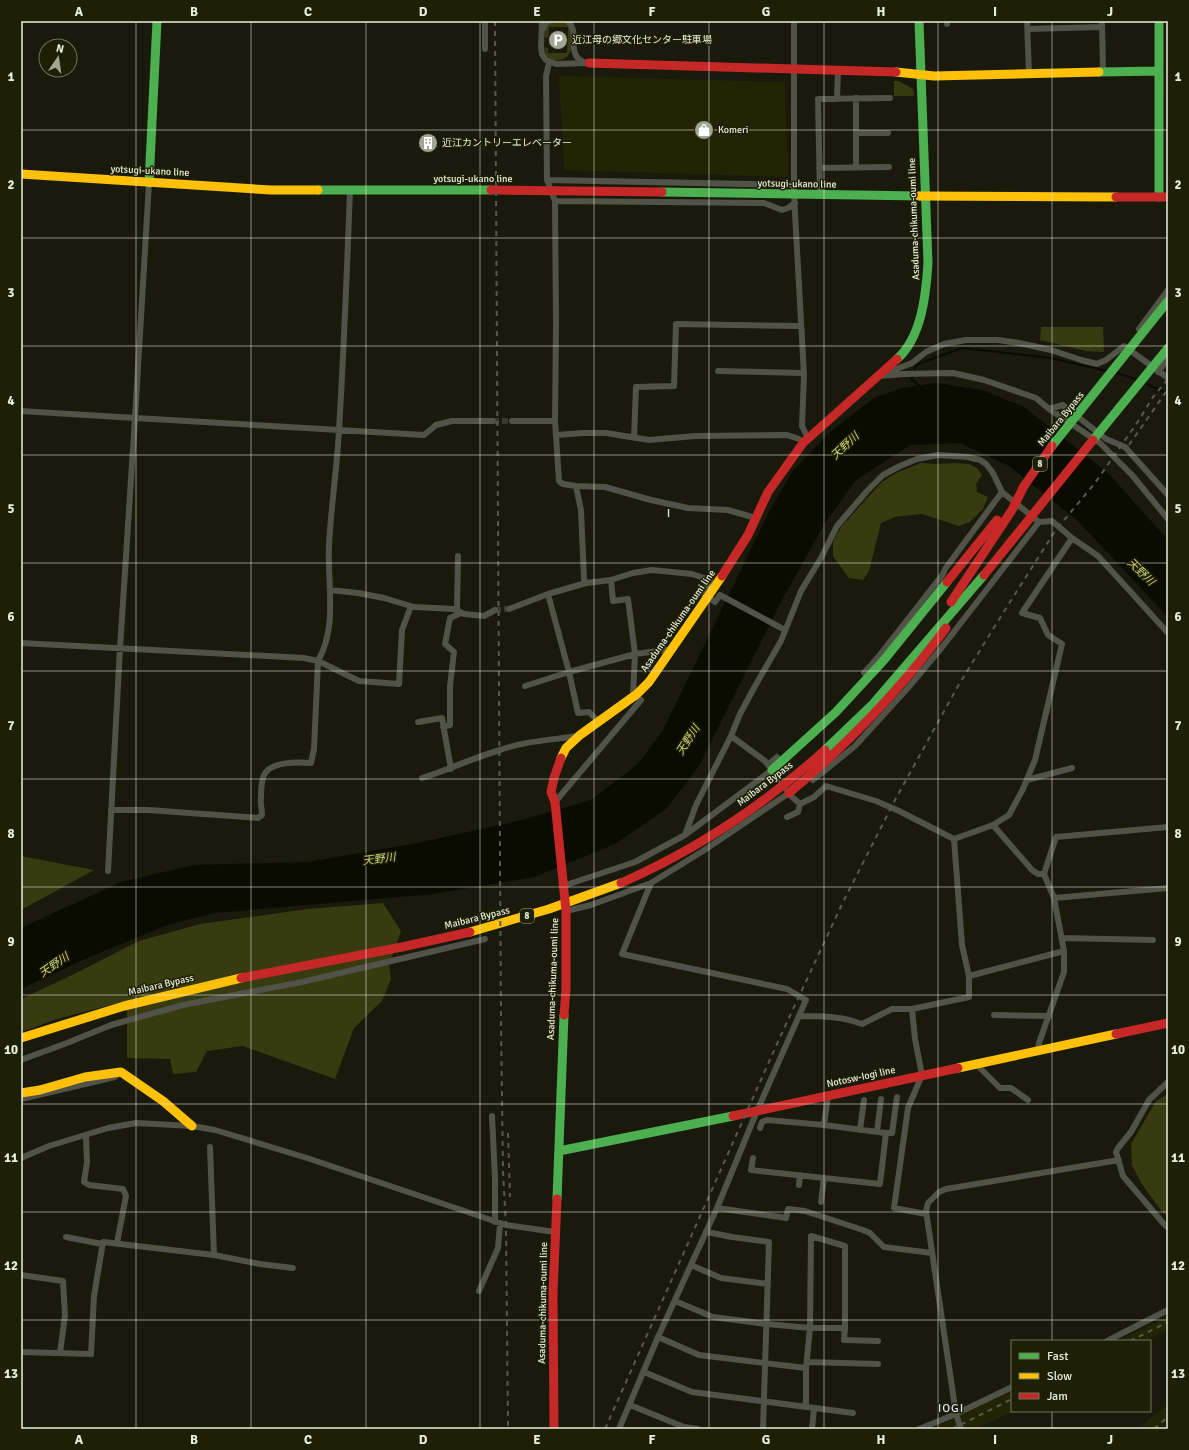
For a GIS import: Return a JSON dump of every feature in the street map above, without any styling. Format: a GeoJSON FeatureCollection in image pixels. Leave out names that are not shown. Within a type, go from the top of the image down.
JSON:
{"type":"FeatureCollection","features":[{"type":"Feature","properties":{"kind":"main road"},"geometry":{"type":"LineString","coordinates":[[149,182],[157,21]]}},
{"type":"Feature","properties":{"kind":"main road","name":"Asaduma-chikuma-oumi line"},"geometry":{"type":"LineString","coordinates":[[554,1429],[553,1310],[562,1032],[566,989],[566,911],[555,805],[551,792],[554,778],[559,762],[566,748],[580,735],[599,722],[649,682],[708,598],[748,535],[768,492],[806,440],[901,356],[913,339],[922,316],[926,297],[928,263],[919,21]]}},
{"type":"Feature","properties":{"kind":"main road"},"geometry":{"type":"LineString","coordinates":[[1159,21],[1163,197]]}},
{"type":"Feature","properties":{"kind":"main road"},"geometry":{"type":"LineString","coordinates":[[589,63],[905,72],[934,76],[1160,71]]}},
{"type":"Feature","properties":{"kind":"main road","name":"yotsugi-ukano line"},"geometry":{"type":"LineString","coordinates":[[21,174],[271,190],[561,190],[794,199],[820,195],[1163,197]]}},
{"type":"Feature","properties":{"kind":"main road","name":"Maibara Bypass"},"geometry":{"type":"LineString","coordinates":[[928,638],[1012,510],[1024,486],[1050,449],[1168,301]]}},
{"type":"Feature","properties":{"kind":"main road","name":"Maibara Bypass"},"geometry":{"type":"LineString","coordinates":[[21,1038],[100,1012],[143,1000],[299,966],[419,944],[503,923],[594,894],[680,855],[724,828],[765,800],[804,768],[854,723],[898,675],[984,574],[1168,348]]}},
{"type":"Feature","properties":{"kind":"main road"},"geometry":{"type":"LineString","coordinates":[[770,768],[805,740],[836,712],[884,660],[1024,486]]}},
{"type":"Feature","properties":{"kind":"main road"},"geometry":{"type":"LineString","coordinates":[[790,795],[863,726],[904,681],[935,644],[984,574]]}},
{"type":"Feature","properties":{"kind":"main road","name":"Notosw-Iogi line"},"geometry":{"type":"LineString","coordinates":[[559,1152],[828,1096],[1168,1022]]}},
{"type":"Feature","properties":{"kind":"main road"},"geometry":{"type":"LineString","coordinates":[[21,1093],[40,1090],[85,1077],[121,1072],[163,1101],[192,1126]]}},
{"type":"Feature","properties":{"kind":"street"},"geometry":{"type":"LineString","coordinates":[[485,21],[485,49]]}},
{"type":"Feature","properties":{"kind":"street"},"geometry":{"type":"LineString","coordinates":[[542,21],[542,54],[550,62],[589,63]]}},
{"type":"Feature","properties":{"kind":"street"},"geometry":{"type":"LineString","coordinates":[[542,31],[545,24],[549,21]]}},
{"type":"Feature","properties":{"kind":"street"},"geometry":{"type":"LineString","coordinates":[[568,21],[574,30],[574,52],[577,59],[589,63]]}},
{"type":"Feature","properties":{"kind":"street"},"geometry":{"type":"LineString","coordinates":[[557,435],[606,433],[649,440],[695,436],[787,435],[806,440],[802,426],[804,373],[794,199],[794,21]]}},
{"type":"Feature","properties":{"kind":"street"},"geometry":{"type":"LineString","coordinates":[[1027,21],[1029,74]]}},
{"type":"Feature","properties":{"kind":"street"},"geometry":{"type":"LineString","coordinates":[[1028,29],[1065,24],[1102,24],[1102,72]]}},
{"type":"Feature","properties":{"kind":"street"},"geometry":{"type":"LineString","coordinates":[[562,63],[570,58],[574,52]]}},
{"type":"Feature","properties":{"kind":"street"},"geometry":{"type":"LineString","coordinates":[[550,62],[546,76],[548,180],[555,201],[555,421],[559,481],[563,484],[576,486],[606,487],[651,500],[688,508],[728,510],[756,518]]}},
{"type":"Feature","properties":{"kind":"street"},"geometry":{"type":"LineString","coordinates":[[837,99],[838,70]]}},
{"type":"Feature","properties":{"kind":"street"},"geometry":{"type":"LineString","coordinates":[[856,98],[856,168]]}},
{"type":"Feature","properties":{"kind":"street"},"geometry":{"type":"LineString","coordinates":[[820,195],[818,99],[890,98]]}},
{"type":"Feature","properties":{"kind":"street"},"geometry":{"type":"LineString","coordinates":[[856,133],[888,133]]}},
{"type":"Feature","properties":{"kind":"street"},"geometry":{"type":"LineString","coordinates":[[819,168],[889,167]]}},
{"type":"Feature","properties":{"kind":"street"},"geometry":{"type":"LineString","coordinates":[[548,180],[795,185]]}},
{"type":"Feature","properties":{"kind":"street"},"geometry":{"type":"LineString","coordinates":[[108,871],[120,648],[149,182]]}},
{"type":"Feature","properties":{"kind":"street"},"geometry":{"type":"LineString","coordinates":[[111,810],[148,810],[258,818],[262,815],[261,797],[264,775],[270,768],[295,762],[311,763],[314,749],[318,661],[324,650],[329,625],[329,546],[339,430],[350,190]]}},
{"type":"Feature","properties":{"kind":"street"},"geometry":{"type":"LineString","coordinates":[[555,201],[764,203],[782,210],[788,208],[794,199]]}},
{"type":"Feature","properties":{"kind":"street"},"geometry":{"type":"LineString","coordinates":[[879,376],[912,363],[926,352],[944,344],[966,340],[998,340],[1051,350],[1097,364],[1106,360],[1124,346],[1168,290]]}},
{"type":"Feature","properties":{"kind":"street"},"geometry":{"type":"LineString","coordinates":[[634,438],[636,387],[674,386],[676,324],[801,326]]}},
{"type":"Feature","properties":{"kind":"street"},"geometry":{"type":"LineString","coordinates":[[1124,346],[1168,378]]}},
{"type":"Feature","properties":{"kind":"street"},"geometry":{"type":"LineString","coordinates":[[1158,372],[1168,360]]}},
{"type":"Feature","properties":{"kind":"street"},"geometry":{"type":"LineString","coordinates":[[718,371],[804,373]]}},
{"type":"Feature","properties":{"kind":"street"},"geometry":{"type":"LineString","coordinates":[[879,376],[903,374],[953,374],[984,380],[1036,398],[1049,409],[1100,443],[1132,475],[1168,519]]}},
{"type":"Feature","properties":{"kind":"street"},"geometry":{"type":"LineString","coordinates":[[1049,409],[1063,405],[1106,439],[1125,447],[1168,495]]}},
{"type":"Feature","properties":{"kind":"street"},"geometry":{"type":"LineString","coordinates":[[21,411],[424,435],[436,424],[452,421],[493,421]]}},
{"type":"Feature","properties":{"kind":"street"},"geometry":{"type":"LineString","coordinates":[[512,421],[555,421]]}},
{"type":"Feature","properties":{"kind":"street"},"geometry":{"type":"LineString","coordinates":[[685,835],[696,805],[744,708],[781,641],[801,591],[838,526],[850,510],[883,475],[900,466],[917,459],[938,455],[968,457],[980,460],[986,464],[993,473],[1002,492],[1039,522],[1052,521],[1072,538],[1098,556],[1168,633]]}},
{"type":"Feature","properties":{"kind":"street"},"geometry":{"type":"LineString","coordinates":[[576,486],[581,510],[584,579],[586,583]]}},
{"type":"Feature","properties":{"kind":"street"},"geometry":{"type":"LineString","coordinates":[[563,886],[635,862],[685,835],[770,768],[832,709],[879,656],[943,574],[945,568],[1002,492]]}},
{"type":"Feature","properties":{"kind":"street"},"geometry":{"type":"LineString","coordinates":[[566,911],[591,905],[651,883],[790,795],[856,746],[943,646],[1039,522]]}},
{"type":"Feature","properties":{"kind":"street"},"geometry":{"type":"LineString","coordinates":[[787,817],[798,812],[800,804],[814,797],[826,786],[876,801],[954,839],[993,825],[1009,814],[1027,780],[1035,760],[1062,644],[1048,634],[1040,618],[1022,613],[1072,538]]}},
{"type":"Feature","properties":{"kind":"street"},"geometry":{"type":"LineString","coordinates":[[458,556],[459,612]]}},
{"type":"Feature","properties":{"kind":"street"},"geometry":{"type":"LineString","coordinates":[[509,609],[548,594],[586,583],[611,580],[633,572],[652,570],[692,574],[710,580],[703,594],[708,598],[715,602],[720,595],[785,630]]}},
{"type":"Feature","properties":{"kind":"street"},"geometry":{"type":"LineString","coordinates":[[555,805],[641,700],[633,695],[635,654],[628,599],[613,600],[611,580]]}},
{"type":"Feature","properties":{"kind":"street"},"geometry":{"type":"LineString","coordinates":[[330,590],[384,598],[411,606],[454,609],[464,614],[484,616],[495,610]]}},
{"type":"Feature","properties":{"kind":"street"},"geometry":{"type":"LineString","coordinates":[[548,594],[569,672],[578,713],[589,712],[599,722]]}},
{"type":"Feature","properties":{"kind":"street"},"geometry":{"type":"LineString","coordinates":[[21,642],[304,658],[318,661],[359,681],[399,684],[402,630],[411,606]]}},
{"type":"Feature","properties":{"kind":"street"},"geometry":{"type":"LineString","coordinates":[[443,727],[450,725],[450,686],[454,652],[445,644],[450,618],[459,612]]}},
{"type":"Feature","properties":{"kind":"street"},"geometry":{"type":"LineString","coordinates":[[525,686],[635,654],[673,649]]}},
{"type":"Feature","properties":{"kind":"street"},"geometry":{"type":"LineString","coordinates":[[418,722],[442,718],[451,769]]}},
{"type":"Feature","properties":{"kind":"street"},"geometry":{"type":"LineString","coordinates":[[422,778],[451,769],[500,750],[580,735]]}},
{"type":"Feature","properties":{"kind":"street"},"geometry":{"type":"LineString","coordinates":[[731,736],[765,761],[790,795],[800,804]]}},
{"type":"Feature","properties":{"kind":"street"},"geometry":{"type":"LineString","coordinates":[[1027,780],[1072,768]]}},
{"type":"Feature","properties":{"kind":"street"},"geometry":{"type":"LineString","coordinates":[[993,825],[1032,870],[1038,874],[1044,874]]}},
{"type":"Feature","properties":{"kind":"street"},"geometry":{"type":"LineString","coordinates":[[1038,1050],[1039,1043],[1064,972],[1064,951],[1054,898],[1044,874],[1056,837],[1168,827]]}},
{"type":"Feature","properties":{"kind":"street"},"geometry":{"type":"LineString","coordinates":[[799,1016],[833,1018],[854,1021],[862,1024],[892,1009],[912,1009],[970,998],[969,976],[962,945],[954,839]]}},
{"type":"Feature","properties":{"kind":"street"},"geometry":{"type":"LineString","coordinates":[[619,1429],[658,1337],[707,1232],[757,1111],[806,1000],[787,990],[622,954],[651,883]]}},
{"type":"Feature","properties":{"kind":"street"},"geometry":{"type":"LineString","coordinates":[[1054,898],[1168,888]]}},
{"type":"Feature","properties":{"kind":"street"},"geometry":{"type":"LineString","coordinates":[[1062,938],[1153,940]]}},
{"type":"Feature","properties":{"kind":"street"},"geometry":{"type":"LineString","coordinates":[[21,1060],[111,1025],[183,1005],[302,982],[485,939]]}},
{"type":"Feature","properties":{"kind":"street"},"geometry":{"type":"LineString","coordinates":[[969,976],[1064,951]]}},
{"type":"Feature","properties":{"kind":"street"},"geometry":{"type":"LineString","coordinates":[[912,1009],[915,1039],[922,1075],[908,1108],[894,1208],[926,1214]]}},
{"type":"Feature","properties":{"kind":"street"},"geometry":{"type":"LineString","coordinates":[[994,1015],[1049,1016]]}},
{"type":"Feature","properties":{"kind":"street"},"geometry":{"type":"LineString","coordinates":[[976,1064],[1000,1088],[1012,1088],[1028,1100]]}},
{"type":"Feature","properties":{"kind":"street"},"geometry":{"type":"LineString","coordinates":[[21,1099],[115,1077],[121,1072]]}},
{"type":"Feature","properties":{"kind":"street"},"geometry":{"type":"LineString","coordinates":[[1168,1082],[1149,1100],[1131,1132],[1116,1152],[1123,1176],[1162,1223],[1168,1228]]}},
{"type":"Feature","properties":{"kind":"street"},"geometry":{"type":"LineString","coordinates":[[824,1126],[828,1096]]}},
{"type":"Feature","properties":{"kind":"street"},"geometry":{"type":"LineString","coordinates":[[760,1128],[762,1122],[767,1120],[892,1133],[897,1096]]}},
{"type":"Feature","properties":{"kind":"street"},"geometry":{"type":"LineString","coordinates":[[877,1132],[881,1099]]}},
{"type":"Feature","properties":{"kind":"street"},"geometry":{"type":"LineString","coordinates":[[860,1130],[864,1100]]}},
{"type":"Feature","properties":{"kind":"street"},"geometry":{"type":"LineString","coordinates":[[479,1291],[498,1248],[492,1116]]}},
{"type":"Feature","properties":{"kind":"street"},"geometry":{"type":"LineString","coordinates":[[21,1158],[49,1146],[108,1128],[136,1123],[192,1126],[215,1130],[306,1158],[506,1226],[555,1232]]}},
{"type":"Feature","properties":{"kind":"street"},"geometry":{"type":"LineString","coordinates":[[753,1158],[751,1170],[880,1184],[886,1132]]}},
{"type":"Feature","properties":{"kind":"street"},"geometry":{"type":"LineString","coordinates":[[86,1135],[87,1162],[84,1182],[89,1185],[123,1189],[126,1196],[117,1243]]}},
{"type":"Feature","properties":{"kind":"street"},"geometry":{"type":"LineString","coordinates":[[210,1147],[214,1255]]}},
{"type":"Feature","properties":{"kind":"street"},"geometry":{"type":"LineString","coordinates":[[961,1429],[961,1425],[956,1414],[926,1214],[928,1203],[939,1192],[946,1189],[1118,1160]]}},
{"type":"Feature","properties":{"kind":"street"},"geometry":{"type":"LineString","coordinates":[[799,1185],[800,1175]]}},
{"type":"Feature","properties":{"kind":"street"},"geometry":{"type":"LineString","coordinates":[[821,1202],[824,1178]]}},
{"type":"Feature","properties":{"kind":"street"},"geometry":{"type":"LineString","coordinates":[[717,1208],[786,1218],[788,1209],[805,1211],[868,1232],[884,1247],[932,1253]]}},
{"type":"Feature","properties":{"kind":"street"},"geometry":{"type":"LineString","coordinates":[[707,1232],[769,1242],[763,1429]]}},
{"type":"Feature","properties":{"kind":"street"},"geometry":{"type":"LineString","coordinates":[[806,1407],[810,1328],[810,1236],[845,1246],[844,1340],[878,1341]]}},
{"type":"Feature","properties":{"kind":"street"},"geometry":{"type":"LineString","coordinates":[[66,1237],[102,1244],[102,1242],[117,1243],[214,1255],[260,1264],[293,1268]]}},
{"type":"Feature","properties":{"kind":"street"},"geometry":{"type":"LineString","coordinates":[[21,1352],[91,1354],[94,1296],[102,1244]]}},
{"type":"Feature","properties":{"kind":"street"},"geometry":{"type":"LineString","coordinates":[[691,1265],[721,1278],[768,1284]]}},
{"type":"Feature","properties":{"kind":"street"},"geometry":{"type":"LineString","coordinates":[[21,1275],[63,1282],[65,1316],[60,1353]]}},
{"type":"Feature","properties":{"kind":"street"},"geometry":{"type":"LineString","coordinates":[[675,1301],[713,1317],[810,1328],[845,1328]]}},
{"type":"Feature","properties":{"kind":"street"},"geometry":{"type":"LineString","coordinates":[[1109,1340],[1168,1310]]}},
{"type":"Feature","properties":{"kind":"street"},"geometry":{"type":"LineString","coordinates":[[658,1337],[699,1355],[766,1363],[807,1365],[878,1364]]}},
{"type":"Feature","properties":{"kind":"street"},"geometry":{"type":"LineString","coordinates":[[644,1372],[692,1392],[853,1413]]}},
{"type":"Feature","properties":{"kind":"street"},"geometry":{"type":"LineString","coordinates":[[919,1429],[956,1414],[1011,1387]]}},
{"type":"Feature","properties":{"kind":"street"},"geometry":{"type":"LineString","coordinates":[[630,1405],[684,1428],[698,1429]]}},
{"type":"Feature","properties":{"kind":"street"},"geometry":{"type":"LineString","coordinates":[[812,1429],[814,1408]]}},
{"type":"Feature","properties":{"kind":"shaded area"},"geometry":{"type":"Polygon","coordinates":[[[554,21],[562,21],[567,24],[571,30],[572,37],[570,52],[566,57],[559,60],[550,59],[546,54],[545,47],[548,48],[548,53],[567,53],[568,27],[549,27],[548,38],[545,37],[546,27],[554,21]]]}},
{"type":"Feature","properties":{"kind":"shaded area"},"geometry":{"type":"Polygon","coordinates":[[[1166,39],[1168,39],[1168,101],[1166,101],[1166,39]]]}},
{"type":"Feature","properties":{"kind":"shaded area"},"geometry":{"type":"Polygon","coordinates":[[[559,76],[785,82],[788,177],[564,170],[559,76]]]}},
{"type":"Feature","properties":{"kind":"shaded area"},"geometry":{"type":"Polygon","coordinates":[[[894,81],[899,81],[913,89],[914,96],[894,96],[894,81]]]}},
{"type":"Feature","properties":{"kind":"shaded area"},"geometry":{"type":"Polygon","coordinates":[[[1041,327],[1103,327],[1104,352],[1086,351],[1040,340],[1041,327]]]}},
{"type":"Feature","properties":{"kind":"shaded area"},"geometry":{"type":"Polygon","coordinates":[[[921,463],[969,464],[977,468],[982,475],[976,484],[977,492],[988,497],[983,509],[970,522],[959,526],[922,514],[895,517],[881,523],[869,571],[863,580],[849,578],[833,556],[833,542],[841,527],[882,482],[896,473],[921,463]]]}},
{"type":"Feature","properties":{"kind":"shaded area"},"geometry":{"type":"Polygon","coordinates":[[[21,856],[94,870],[21,910],[21,856]]]}},
{"type":"Feature","properties":{"kind":"shaded area"},"geometry":{"type":"Polygon","coordinates":[[[383,903],[401,931],[389,965],[391,979],[382,1001],[354,1028],[335,1079],[243,1046],[207,1051],[196,1072],[173,1074],[170,1059],[127,1058],[127,1001],[60,1018],[21,1032],[21,999],[139,941],[200,924],[308,909],[383,903]]]}},
{"type":"Feature","properties":{"kind":"shaded area"},"geometry":{"type":"Polygon","coordinates":[[[1168,1094],[1168,1216],[1163,1213],[1141,1183],[1132,1165],[1131,1144],[1156,1101],[1168,1094]]]}},
{"type":"Feature","properties":{"kind":"shaded area"},"geometry":{"type":"Polygon","coordinates":[[[1168,1317],[1168,1329],[1149,1340],[1118,1340],[1168,1317]]]}},
{"type":"Feature","properties":{"kind":"shaded area"},"geometry":{"type":"Polygon","coordinates":[[[1011,1391],[1012,1412],[975,1429],[932,1429],[1011,1391]]]}},
{"type":"Feature","properties":{"kind":"shaded area"},"geometry":{"type":"Polygon","coordinates":[[[1168,1404],[1168,1422],[1160,1429],[1138,1429],[1168,1404]]]}},
{"type":"Feature","properties":{"kind":"water","name":"天野川"},"geometry":{"type":"Polygon","coordinates":[[[937,383],[982,390],[1024,407],[1109,474],[1168,540],[1168,617],[1078,521],[1009,466],[960,443],[910,445],[856,480],[825,523],[783,598],[699,766],[666,809],[615,844],[534,877],[433,894],[215,913],[167,925],[85,959],[21,989],[21,928],[121,882],[194,865],[307,862],[413,844],[522,820],[591,800],[638,764],[663,730],[768,514],[792,472],[830,432],[874,398],[902,388],[937,383]]]}},
{"type":"Feature","properties":{"kind":"waterway"},"geometry":{"type":"LineString","coordinates":[[921,387],[911,379],[916,365],[962,348],[1051,358],[1107,371]]}},
{"type":"Feature","properties":{"kind":"waterway"},"geometry":{"type":"LineString","coordinates":[[1117,373],[1138,380]]}},
{"type":"Feature","properties":{"kind":"waterway"},"geometry":{"type":"LineString","coordinates":[[1145,383],[1168,394]]}},
{"type":"Feature","properties":{"kind":"tunnel"},"geometry":{"type":"LineString","coordinates":[[493,421],[512,421]]}},
{"type":"Feature","properties":{"kind":"tunnel"},"geometry":{"type":"LineString","coordinates":[[495,610],[509,609]]}},
{"type":"Feature","properties":{"kind":"railway"},"geometry":{"type":"LineString","coordinates":[[495,21],[501,1022],[503,1172],[506,1225],[508,1429]]}},
{"type":"Feature","properties":{"kind":"railway"},"geometry":{"type":"LineString","coordinates":[[605,1429],[781,1035],[843,902],[895,800],[958,686],[1055,531],[1095,483],[1139,420],[1153,397],[1168,379]]}},
{"type":"Feature","properties":{"kind":"railway"},"geometry":{"type":"LineString","coordinates":[[1129,445],[1168,389]]}},
{"type":"Feature","properties":{"kind":"railway"},"geometry":{"type":"LineString","coordinates":[[508,1133],[510,1197]]}},
{"type":"Feature","properties":{"kind":"railway"},"geometry":{"type":"LineString","coordinates":[[1132,1340],[1168,1322]]}},
{"type":"Feature","properties":{"kind":"railway"},"geometry":{"type":"LineString","coordinates":[[952,1429],[1011,1400]]}},
{"type":"Feature","properties":{"kind":"railway"},"geometry":{"type":"LineString","coordinates":[[1154,1429],[1168,1417]]}},
{"type":"Feature","properties":{"kind":"traffic: fast"},"geometry":{"type":"LineString","coordinates":[[149,183],[157,21]]}},
{"type":"Feature","properties":{"kind":"traffic: fast"},"geometry":{"type":"LineString","coordinates":[[897,359],[912,339],[917,327],[924,301],[928,263],[919,21]]}},
{"type":"Feature","properties":{"kind":"traffic: fast"},"geometry":{"type":"LineString","coordinates":[[1159,21],[1159,197]]}},
{"type":"Feature","properties":{"kind":"traffic: fast"},"geometry":{"type":"LineString","coordinates":[[1099,72],[1159,71]]}},
{"type":"Feature","properties":{"kind":"traffic: fast"},"geometry":{"type":"LineString","coordinates":[[318,190],[491,190]]}},
{"type":"Feature","properties":{"kind":"traffic: fast"},"geometry":{"type":"LineString","coordinates":[[662,192],[920,196]]}},
{"type":"Feature","properties":{"kind":"traffic: fast"},"geometry":{"type":"LineString","coordinates":[[1052,446],[1168,301]]}},
{"type":"Feature","properties":{"kind":"traffic: fast"},"geometry":{"type":"LineString","coordinates":[[1093,440],[1168,348]]}},
{"type":"Feature","properties":{"kind":"traffic: fast"},"geometry":{"type":"LineString","coordinates":[[825,750],[873,704],[984,575]]}},
{"type":"Feature","properties":{"kind":"traffic: fast"},"geometry":{"type":"LineString","coordinates":[[772,770],[836,712],[884,660],[947,582]]}},
{"type":"Feature","properties":{"kind":"traffic: fast"},"geometry":{"type":"LineString","coordinates":[[557,1199],[564,1015]]}},
{"type":"Feature","properties":{"kind":"traffic: fast"},"geometry":{"type":"LineString","coordinates":[[559,1151],[733,1116]]}},
{"type":"Feature","properties":{"kind":"traffic: slow"},"geometry":{"type":"LineString","coordinates":[[896,72],[934,76],[1099,72]]}},
{"type":"Feature","properties":{"kind":"traffic: slow"},"geometry":{"type":"LineString","coordinates":[[21,174],[271,190],[318,190]]}},
{"type":"Feature","properties":{"kind":"traffic: slow"},"geometry":{"type":"LineString","coordinates":[[920,196],[1116,197]]}},
{"type":"Feature","properties":{"kind":"traffic: slow"},"geometry":{"type":"LineString","coordinates":[[561,758],[566,748],[580,735],[637,694],[649,682],[722,576]]}},
{"type":"Feature","properties":{"kind":"traffic: slow"},"geometry":{"type":"LineString","coordinates":[[470,932],[549,909],[621,883]]}},
{"type":"Feature","properties":{"kind":"traffic: slow"},"geometry":{"type":"LineString","coordinates":[[21,1038],[124,1006],[241,978]]}},
{"type":"Feature","properties":{"kind":"traffic: slow"},"geometry":{"type":"LineString","coordinates":[[958,1068],[1116,1034]]}},
{"type":"Feature","properties":{"kind":"traffic: slow"},"geometry":{"type":"LineString","coordinates":[[21,1093],[40,1090],[85,1077],[121,1072],[163,1101],[192,1126]]}},
{"type":"Feature","properties":{"kind":"traffic: jam"},"geometry":{"type":"LineString","coordinates":[[589,63],[896,72]]}},
{"type":"Feature","properties":{"kind":"traffic: jam"},"geometry":{"type":"LineString","coordinates":[[491,190],[662,192]]}},
{"type":"Feature","properties":{"kind":"traffic: jam"},"geometry":{"type":"LineString","coordinates":[[1116,197],[1168,197]]}},
{"type":"Feature","properties":{"kind":"traffic: jam"},"geometry":{"type":"LineString","coordinates":[[722,576],[748,535],[768,492],[803,443],[897,359]]}},
{"type":"Feature","properties":{"kind":"traffic: jam"},"geometry":{"type":"LineString","coordinates":[[984,575],[1093,440]]}},
{"type":"Feature","properties":{"kind":"traffic: jam"},"geometry":{"type":"LineString","coordinates":[[951,602],[1012,510],[1024,486],[1052,446]]}},
{"type":"Feature","properties":{"kind":"traffic: jam"},"geometry":{"type":"LineString","coordinates":[[947,582],[997,520]]}},
{"type":"Feature","properties":{"kind":"traffic: jam"},"geometry":{"type":"LineString","coordinates":[[789,793],[852,736],[892,695],[946,628]]}},
{"type":"Feature","properties":{"kind":"traffic: jam"},"geometry":{"type":"LineString","coordinates":[[621,883],[676,856],[728,825],[778,789],[825,750]]}},
{"type":"Feature","properties":{"kind":"traffic: jam"},"geometry":{"type":"LineString","coordinates":[[561,758],[551,792],[555,802],[566,911],[566,989],[564,1015]]}},
{"type":"Feature","properties":{"kind":"traffic: jam"},"geometry":{"type":"LineString","coordinates":[[241,978],[402,947],[470,932]]}},
{"type":"Feature","properties":{"kind":"traffic: jam"},"geometry":{"type":"LineString","coordinates":[[1116,1034],[1168,1023]]}},
{"type":"Feature","properties":{"kind":"traffic: jam"},"geometry":{"type":"LineString","coordinates":[[733,1116],[958,1068]]}},
{"type":"Feature","properties":{"kind":"traffic: jam"},"geometry":{"type":"LineString","coordinates":[[554,1429],[553,1293],[557,1199]]}},
{"type":"Feature","properties":{"kind":"place","name":"近江母の郷文化センター駐車場"},"geometry":{"type":"Point","coordinates":[558,40]}},
{"type":"Feature","properties":{"kind":"place","name":"Komeri"},"geometry":{"type":"Point","coordinates":[704,130]}},
{"type":"Feature","properties":{"kind":"place","name":"近江カントリーエレベーター"},"geometry":{"type":"Point","coordinates":[428,143]}},
{"type":"Feature","properties":{"kind":"district","name":"I"},"geometry":{"type":"Point","coordinates":[669,513]}},
{"type":"Feature","properties":{"kind":"district","name":"IOGI"},"geometry":{"type":"Point","coordinates":[951,1408]}}]}
